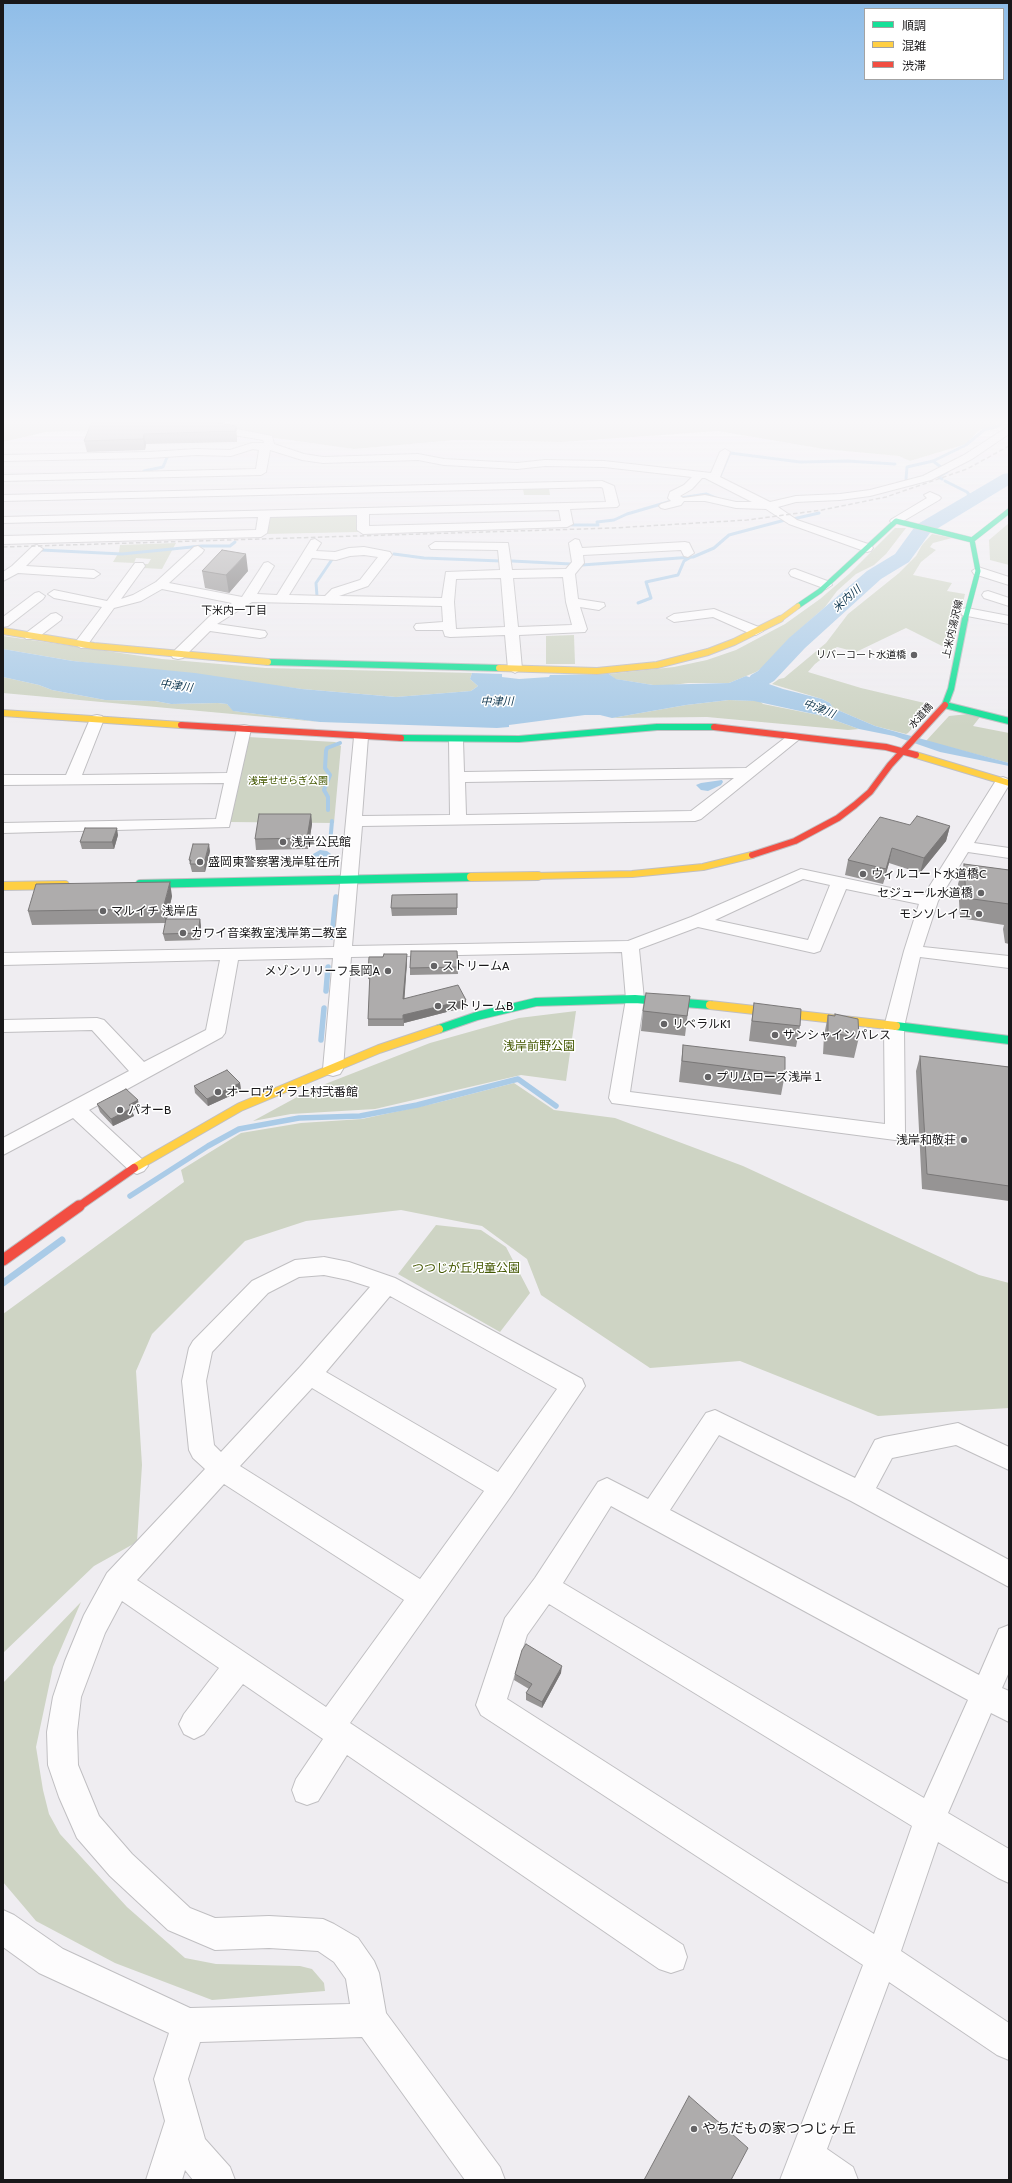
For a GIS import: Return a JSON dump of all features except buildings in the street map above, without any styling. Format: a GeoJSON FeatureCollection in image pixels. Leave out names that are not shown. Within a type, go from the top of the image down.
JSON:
{"type":"FeatureCollection","features":[{"type":"Feature","properties":{"kind":"street"},"geometry":{"type":"LineString","coordinates":[[103,537],[109,523]]}},
{"type":"Feature","properties":{"kind":"street"},"geometry":{"type":"LineString","coordinates":[[3,540],[261,532],[263,523]]}},
{"type":"Feature","properties":{"kind":"street"},"geometry":{"type":"LineString","coordinates":[[363,523],[363,530],[566,523]]}},
{"type":"Feature","properties":{"kind":"street"},"geometry":{"type":"LineString","coordinates":[[408,523],[408,529]]}},
{"type":"Feature","properties":{"kind":"street"},"geometry":{"type":"LineString","coordinates":[[795,523],[867,548]]}},
{"type":"Feature","properties":{"kind":"street"},"geometry":{"type":"LineString","coordinates":[[3,631],[81,644],[178,655],[262,662],[597,671],[657,665],[708,652],[778,620],[826,585],[867,548],[900,523]]}},
{"type":"Feature","properties":{"kind":"street"},"geometry":{"type":"LineString","coordinates":[[905,523],[972,540],[993,523]]}},
{"type":"Feature","properties":{"kind":"street","name":"上米内湯沢線"},"geometry":{"type":"LineString","coordinates":[[945,705],[951,689],[967,612],[978,572],[972,540]]}},
{"type":"Feature","properties":{"kind":"street"},"geometry":{"type":"LineString","coordinates":[[280,598],[316,541]]}},
{"type":"Feature","properties":{"kind":"street"},"geometry":{"type":"LineString","coordinates":[[435,546],[504,546],[508,574],[515,669]]}},
{"type":"Feature","properties":{"kind":"street"},"geometry":{"type":"LineString","coordinates":[[569,573],[572,602],[580,629],[450,633],[448,602],[450,575],[569,573],[578,563],[575,547],[684,546],[688,553]]}},
{"type":"Feature","properties":{"kind":"street"},"geometry":{"type":"LineString","coordinates":[[3,577],[16,569],[37,549]]}},
{"type":"Feature","properties":{"kind":"street"},"geometry":{"type":"LineString","coordinates":[[54,594],[110,605],[124,603],[137,598],[160,585],[198,550]]}},
{"type":"Feature","properties":{"kind":"street"},"geometry":{"type":"LineString","coordinates":[[308,554],[336,556],[349,552],[364,551],[386,555],[364,583],[336,592],[326,600]]}},
{"type":"Feature","properties":{"kind":"street"},"geometry":{"type":"LineString","coordinates":[[81,644],[139,566]]}},
{"type":"Feature","properties":{"kind":"street"},"geometry":{"type":"LineString","coordinates":[[178,655],[206,627],[245,599],[268,566]]}},
{"type":"Feature","properties":{"kind":"street"},"geometry":{"type":"LineString","coordinates":[[16,569],[94,574]]}},
{"type":"Feature","properties":{"kind":"street"},"geometry":{"type":"LineString","coordinates":[[978,572],[1009,581]]}},
{"type":"Feature","properties":{"kind":"street"},"geometry":{"type":"LineString","coordinates":[[795,573],[826,585]]}},
{"type":"Feature","properties":{"kind":"street"},"geometry":{"type":"LineString","coordinates":[[160,585],[245,599],[280,598],[448,602]]}},
{"type":"Feature","properties":{"kind":"street"},"geometry":{"type":"LineString","coordinates":[[988,595],[1009,602]]}},
{"type":"Feature","properties":{"kind":"street"},"geometry":{"type":"LineString","coordinates":[[3,623],[39,596]]}},
{"type":"Feature","properties":{"kind":"street"},"geometry":{"type":"LineString","coordinates":[[572,602],[599,606]]}},
{"type":"Feature","properties":{"kind":"street"},"geometry":{"type":"LineString","coordinates":[[674,618],[714,612],[756,631]]}},
{"type":"Feature","properties":{"kind":"street"},"geometry":{"type":"LineString","coordinates":[[967,612],[1008,618]]}},
{"type":"Feature","properties":{"kind":"street"},"geometry":{"type":"LineString","coordinates":[[31,636],[56,617]]}},
{"type":"Feature","properties":{"kind":"street"},"geometry":{"type":"LineString","coordinates":[[421,627],[449,626]]}},
{"type":"Feature","properties":{"kind":"street"},"geometry":{"type":"LineString","coordinates":[[206,627],[260,634]]}},
{"type":"Feature","properties":{"kind":"street"},"geometry":{"type":"LineString","coordinates":[[945,705],[1009,720]]}},
{"type":"Feature","properties":{"kind":"street","name":"水道橋"},"geometry":{"type":"LineString","coordinates":[[133,884],[632,874],[703,867],[738,860],[795,841],[838,818],[870,792],[903,751],[945,705]]}},
{"type":"Feature","properties":{"kind":"street"},"geometry":{"type":"LineString","coordinates":[[3,713],[361,737],[456,740],[532,738],[641,728],[713,727],[795,736],[903,751],[1006,783],[930,901],[913,951],[894,1027],[895,1133],[619,1098],[635,999],[630,946]]}},
{"type":"Feature","properties":{"kind":"street"},"geometry":{"type":"LineString","coordinates":[[72,780],[97,719]]}},
{"type":"Feature","properties":{"kind":"street"},"geometry":{"type":"LineString","coordinates":[[3,828],[223,824],[244,729]]}},
{"type":"Feature","properties":{"kind":"street"},"geometry":{"type":"LineString","coordinates":[[354,821],[695,816],[795,736]]}},
{"type":"Feature","properties":{"kind":"street"},"geometry":{"type":"LineString","coordinates":[[333,1068],[361,737]]}},
{"type":"Feature","properties":{"kind":"street"},"geometry":{"type":"LineString","coordinates":[[456,740],[458,819]]}},
{"type":"Feature","properties":{"kind":"street"},"geometry":{"type":"LineString","coordinates":[[458,777],[750,773]]}},
{"type":"Feature","properties":{"kind":"street"},"geometry":{"type":"LineString","coordinates":[[3,780],[233,778]]}},
{"type":"Feature","properties":{"kind":"street"},"geometry":{"type":"LineString","coordinates":[[964,846],[1009,852]]}},
{"type":"Feature","properties":{"kind":"street"},"geometry":{"type":"LineString","coordinates":[[3,958],[343,953],[630,946],[697,921],[801,874],[930,901]]}},
{"type":"Feature","properties":{"kind":"street"},"geometry":{"type":"LineString","coordinates":[[697,921],[814,947],[840,882]]}},
{"type":"Feature","properties":{"kind":"street"},"geometry":{"type":"LineString","coordinates":[[3,886],[78,885]]}},
{"type":"Feature","properties":{"kind":"street"},"geometry":{"type":"LineString","coordinates":[[913,951],[1009,962]]}},
{"type":"Feature","properties":{"kind":"street"},"geometry":{"type":"LineString","coordinates":[[3,1147],[215,1033],[230,955]]}},
{"type":"Feature","properties":{"kind":"street"},"geometry":{"type":"LineString","coordinates":[[3,1260],[86,1200],[137,1166],[240,1107],[379,1049],[477,1016],[536,1002],[635,999],[746,1008],[1009,1040]]}},
{"type":"Feature","properties":{"kind":"street"},"geometry":{"type":"LineString","coordinates":[[3,1026],[97,1024],[143,1073]]}},
{"type":"Feature","properties":{"kind":"street"},"geometry":{"type":"LineString","coordinates":[[76,1109],[137,1166]]}},
{"type":"Feature","properties":{"kind":"street"},"geometry":{"type":"LineString","coordinates":[[307,1790],[335,1731],[423,1597],[574,1386],[387,1284],[350,1271],[324,1266],[295,1269],[260,1287],[201,1348],[194,1381],[202,1450],[221,1468],[423,1597]]}},
{"type":"Feature","properties":{"kind":"street"},"geometry":{"type":"LineString","coordinates":[[387,1284],[309,1374],[117,1582],[94,1625],[79,1661],[67,1697],[62,1732],[63,1765],[74,1797],[88,1827],[121,1865],[179,1919],[215,1934],[268,1932],[323,1935],[346,1950],[362,1974],[370,2020],[487,2180]]}},
{"type":"Feature","properties":{"kind":"street"},"geometry":{"type":"LineString","coordinates":[[309,1374],[502,1488]]}},
{"type":"Feature","properties":{"kind":"street"},"geometry":{"type":"LineString","coordinates":[[652,1515],[715,1421],[860,1493],[1009,1574]]}},
{"type":"Feature","properties":{"kind":"street"},"geometry":{"type":"LineString","coordinates":[[860,1493],[884,1448],[958,1434],[1009,1459]]}},
{"type":"Feature","properties":{"kind":"street"},"geometry":{"type":"LineString","coordinates":[[998,1701],[607,1490],[545,1587],[515,1628],[491,1705],[882,1958],[1009,2043]]}},
{"type":"Feature","properties":{"kind":"street"},"geometry":{"type":"LineString","coordinates":[[117,1582],[671,1957]]}},
{"type":"Feature","properties":{"kind":"street"},"geometry":{"type":"LineString","coordinates":[[545,1587],[1009,1867]]}},
{"type":"Feature","properties":{"kind":"street"},"geometry":{"type":"LineString","coordinates":[[840,2180],[803,2169],[882,1958],[930,1820],[998,1701],[1009,1639]]}},
{"type":"Feature","properties":{"kind":"street"},"geometry":{"type":"LineString","coordinates":[[194,1724],[239,1665]]}},
{"type":"Feature","properties":{"kind":"street"},"geometry":{"type":"LineString","coordinates":[[3,1926],[6,1930],[51,1960],[189,2025],[370,2020]]}},
{"type":"Feature","properties":{"kind":"street"},"geometry":{"type":"LineString","coordinates":[[189,2025],[171,2079],[190,2148],[217,2180]]}},
{"type":"Feature","properties":{"kind":"street"},"geometry":{"type":"LineString","coordinates":[[164,2180],[183,2120]]}},
{"type":"Feature","properties":{"kind":"green space"},"geometry":{"type":"Polygon","coordinates":[[[269,523],[358,523],[358,532],[267,534],[269,523]]]}},
{"type":"Feature","properties":{"kind":"green space"},"geometry":{"type":"Polygon","coordinates":[[[1009,523],[1009,565],[990,560],[989,540],[1009,523]]]}},
{"type":"Feature","properties":{"kind":"green space"},"geometry":{"type":"Polygon","coordinates":[[[895,528],[906,528],[886,554],[874,565],[856,574],[837,591],[825,607],[788,640],[765,666],[756,672],[729,683],[688,683],[673,685],[653,685],[615,679],[609,674],[674,667],[707,660],[736,650],[785,624],[820,599],[849,574],[895,528]]]}},
{"type":"Feature","properties":{"kind":"green space"},"geometry":{"type":"Polygon","coordinates":[[[932,534],[952,538],[933,543],[930,547],[936,550],[921,562],[913,575],[952,583],[947,591],[965,594],[952,651],[906,628],[856,652],[837,647],[815,664],[808,672],[861,688],[933,705],[908,733],[906,734],[875,726],[833,708],[830,703],[822,699],[772,684],[779,679],[784,678],[826,643],[848,614],[899,573],[916,556],[922,545],[932,534]]]}},
{"type":"Feature","properties":{"kind":"green space"},"geometry":{"type":"Polygon","coordinates":[[[176,543],[162,569],[142,568],[144,564],[148,564],[151,559],[136,558],[134,563],[113,562],[119,552],[120,545],[176,543]]]}},
{"type":"Feature","properties":{"kind":"green space"},"geometry":{"type":"Polygon","coordinates":[[[574,635],[575,664],[546,664],[546,636],[574,635]]]}},
{"type":"Feature","properties":{"kind":"green space"},"geometry":{"type":"Polygon","coordinates":[[[3,636],[162,659],[266,668],[472,673],[470,679],[478,686],[471,691],[396,697],[302,689],[73,661],[3,649],[3,636]]]}},
{"type":"Feature","properties":{"kind":"green space"},"geometry":{"type":"Polygon","coordinates":[[[3,677],[39,685],[52,690],[105,700],[155,701],[171,704],[218,703],[227,704],[234,711],[320,722],[3,693],[3,677]]]}},
{"type":"Feature","properties":{"kind":"green space"},"geometry":{"type":"Polygon","coordinates":[[[729,700],[760,701],[763,704],[823,716],[859,729],[848,730],[707,717],[612,718],[686,705],[729,700]]]}},
{"type":"Feature","properties":{"kind":"green space"},"geometry":{"type":"Polygon","coordinates":[[[968,714],[980,717],[973,726],[1009,733],[1009,763],[926,741],[949,716],[968,714]]]}},
{"type":"Feature","properties":{"kind":"green space","name":"浅岸せせらぎ公園"},"geometry":{"type":"Polygon","coordinates":[[[248,737],[335,742],[341,746],[334,823],[230,822],[248,737]]]}},
{"type":"Feature","properties":{"kind":"green space","name":"浅岸前野公園"},"geometry":{"type":"Polygon","coordinates":[[[576,1011],[566,1081],[521,1075],[375,1109],[291,1114],[253,1121],[310,1090],[430,1043],[519,1018],[576,1011]]]}},
{"type":"Feature","properties":{"kind":"green space"},"geometry":{"type":"Polygon","coordinates":[[[514,1083],[554,1110],[615,1118],[743,1166],[979,1275],[1009,1283],[1009,1408],[878,1416],[740,1361],[650,1368],[541,1295],[527,1259],[482,1226],[401,1210],[306,1221],[245,1241],[152,1334],[136,1371],[142,1465],[137,1542],[94,1566],[3,1653],[3,1314],[184,1182],[181,1170],[241,1133],[301,1123],[362,1119],[436,1103],[514,1083]]]}},
{"type":"Feature","properties":{"kind":"green space","name":"つつじが丘児童公園"},"geometry":{"type":"Polygon","coordinates":[[[436,1225],[481,1230],[506,1247],[530,1293],[500,1332],[398,1274],[436,1225]]]}},
{"type":"Feature","properties":{"kind":"green space"},"geometry":{"type":"Polygon","coordinates":[[[81,1602],[53,1667],[36,1747],[43,1790],[49,1814],[60,1834],[127,1907],[185,1958],[216,1964],[300,1966],[312,1969],[324,1983],[325,1991],[212,2000],[115,1963],[36,1921],[3,1882],[3,1683],[81,1602]]]}},
{"type":"Feature","properties":{"kind":"water","name":"中津川"},"geometry":{"type":"Polygon","coordinates":[[[3,649],[73,661],[195,673],[302,689],[396,697],[471,691],[478,686],[470,679],[472,673],[502,674],[502,677],[519,679],[549,677],[550,675],[609,674],[616,679],[653,685],[729,683],[746,676],[783,689],[822,699],[830,703],[833,708],[875,726],[1009,763],[1009,766],[940,752],[894,736],[859,729],[823,716],[754,701],[729,700],[686,705],[612,718],[600,715],[585,715],[509,725],[509,727],[497,728],[320,722],[233,711],[227,704],[218,703],[171,704],[155,701],[105,700],[52,690],[39,685],[3,677],[3,649]]]}},
{"type":"Feature","properties":{"kind":"water"},"geometry":{"type":"Polygon","coordinates":[[[722,780],[723,782],[721,785],[708,791],[701,790],[696,785],[701,783],[722,780]]]}},
{"type":"Feature","properties":{"kind":"water"},"geometry":{"type":"Polygon","coordinates":[[[320,850],[327,851],[331,854],[328,867],[311,863],[313,854],[320,850]]]}},
{"type":"Feature","properties":{"kind":"waterway"},"geometry":{"type":"LineString","coordinates":[[572,525],[598,525],[597,523]]}},
{"type":"Feature","properties":{"kind":"waterway"},"geometry":{"type":"LineString","coordinates":[[691,557],[714,548],[729,535],[774,523]]}},
{"type":"Feature","properties":{"kind":"waterway","name":"米内川"},"geometry":{"type":"LineString","coordinates":[[755,692],[756,684],[759,680],[766,676],[797,643],[874,575],[902,558],[923,529],[933,523]]}},
{"type":"Feature","properties":{"kind":"waterway"},"geometry":{"type":"LineString","coordinates":[[41,550],[122,554],[202,546],[230,546],[235,542]]}},
{"type":"Feature","properties":{"kind":"waterway"},"geometry":{"type":"LineString","coordinates":[[394,554],[424,558],[501,561]]}},
{"type":"Feature","properties":{"kind":"waterway"},"geometry":{"type":"LineString","coordinates":[[582,565],[691,557]]}},
{"type":"Feature","properties":{"kind":"waterway"},"geometry":{"type":"LineString","coordinates":[[638,603],[651,598],[646,582],[678,575],[684,561],[691,557]]}},
{"type":"Feature","properties":{"kind":"waterway"},"geometry":{"type":"LineString","coordinates":[[317,596],[316,583],[333,558]]}},
{"type":"Feature","properties":{"kind":"waterway"},"geometry":{"type":"LineString","coordinates":[[512,561],[571,564]]}},
{"type":"Feature","properties":{"kind":"waterway"},"geometry":{"type":"LineString","coordinates":[[328,810],[328,797],[324,790],[330,775],[325,768],[326,751],[327,748],[340,743]]}},
{"type":"Feature","properties":{"kind":"waterway"},"geometry":{"type":"LineString","coordinates":[[330,844],[332,821]]}},
{"type":"Feature","properties":{"kind":"waterway"},"geometry":{"type":"LineString","coordinates":[[332,937],[336,897]]}},
{"type":"Feature","properties":{"kind":"waterway"},"geometry":{"type":"LineString","coordinates":[[326,991],[328,967]]}},
{"type":"Feature","properties":{"kind":"waterway"},"geometry":{"type":"LineString","coordinates":[[321,1040],[324,1008]]}},
{"type":"Feature","properties":{"kind":"waterway"},"geometry":{"type":"LineString","coordinates":[[130,1196],[208,1146],[239,1129],[299,1118],[360,1116],[417,1105],[518,1079],[556,1106]]}},
{"type":"Feature","properties":{"kind":"waterway"},"geometry":{"type":"LineString","coordinates":[[3,1283],[62,1240]]}},
{"type":"Feature","properties":{"kind":"railway"},"geometry":{"type":"LineString","coordinates":[[3,547],[613,528],[699,523]]}},
{"type":"Feature","properties":{"kind":"traffic: fast"},"geometry":{"type":"LineString","coordinates":[[798,606],[820,591],[894,523]]}},
{"type":"Feature","properties":{"kind":"traffic: fast"},"geometry":{"type":"LineString","coordinates":[[903,523],[972,540]]}},
{"type":"Feature","properties":{"kind":"traffic: fast"},"geometry":{"type":"LineString","coordinates":[[994,523],[972,540],[978,571],[967,612],[951,689],[945,705],[1009,721]]}},
{"type":"Feature","properties":{"kind":"traffic: fast"},"geometry":{"type":"LineString","coordinates":[[268,662],[499,668]]}},
{"type":"Feature","properties":{"kind":"traffic: fast"},"geometry":{"type":"LineString","coordinates":[[401,738],[519,739],[657,727],[714,727]]}},
{"type":"Feature","properties":{"kind":"traffic: fast"},"geometry":{"type":"LineString","coordinates":[[140,884],[471,877]]}},
{"type":"Feature","properties":{"kind":"traffic: fast"},"geometry":{"type":"LineString","coordinates":[[439,1029],[477,1016],[536,1002],[635,999],[710,1005]]}},
{"type":"Feature","properties":{"kind":"traffic: fast"},"geometry":{"type":"LineString","coordinates":[[896,1026],[1009,1040]]}},
{"type":"Feature","properties":{"kind":"traffic: slow"},"geometry":{"type":"LineString","coordinates":[[499,668],[597,671],[657,665],[708,652],[734,642],[778,621],[798,606]]}},
{"type":"Feature","properties":{"kind":"traffic: slow"},"geometry":{"type":"LineString","coordinates":[[3,631],[94,646],[268,662]]}},
{"type":"Feature","properties":{"kind":"traffic: slow"},"geometry":{"type":"LineString","coordinates":[[3,713],[181,725]]}},
{"type":"Feature","properties":{"kind":"traffic: slow"},"geometry":{"type":"LineString","coordinates":[[916,755],[1009,783]]}},
{"type":"Feature","properties":{"kind":"traffic: slow"},"geometry":{"type":"LineString","coordinates":[[471,877],[632,874],[703,867],[752,855]]}},
{"type":"Feature","properties":{"kind":"traffic: slow"},"geometry":{"type":"LineString","coordinates":[[3,886],[65,885]]}},
{"type":"Feature","properties":{"kind":"traffic: slow"},"geometry":{"type":"LineString","coordinates":[[710,1005],[896,1026]]}},
{"type":"Feature","properties":{"kind":"traffic: slow"},"geometry":{"type":"LineString","coordinates":[[134,1168],[240,1107],[379,1049],[439,1029]]}},
{"type":"Feature","properties":{"kind":"traffic: jam"},"geometry":{"type":"LineString","coordinates":[[752,855],[795,841],[838,818],[855,805],[870,792],[890,765],[945,705]]}},
{"type":"Feature","properties":{"kind":"traffic: jam"},"geometry":{"type":"LineString","coordinates":[[181,725],[401,738]]}},
{"type":"Feature","properties":{"kind":"traffic: jam"},"geometry":{"type":"LineString","coordinates":[[714,727],[886,747],[916,755]]}},
{"type":"Feature","properties":{"kind":"traffic: jam"},"geometry":{"type":"LineString","coordinates":[[3,1260],[134,1168]]}},
{"type":"Feature","properties":{"kind":"place","name":"リバーコート水道橋"},"geometry":{"type":"Point","coordinates":[914,655]}},
{"type":"Feature","properties":{"kind":"place","name":"浅岸公民館"},"geometry":{"type":"Point","coordinates":[283,842]}},
{"type":"Feature","properties":{"kind":"place","name":"盛岡東警察署浅岸駐在所"},"geometry":{"type":"Point","coordinates":[200,862]}},
{"type":"Feature","properties":{"kind":"place","name":"ウィルコート水道橋C"},"geometry":{"type":"Point","coordinates":[863,874]}},
{"type":"Feature","properties":{"kind":"place","name":"セジュール水道橋"},"geometry":{"type":"Point","coordinates":[981,893]}},
{"type":"Feature","properties":{"kind":"place","name":"マルイチ 浅岸店"},"geometry":{"type":"Point","coordinates":[103,911]}},
{"type":"Feature","properties":{"kind":"place","name":"モンソレイユ"},"geometry":{"type":"Point","coordinates":[979,914]}},
{"type":"Feature","properties":{"kind":"place","name":"カワイ音楽教室浅岸第二教室"},"geometry":{"type":"Point","coordinates":[183,933]}},
{"type":"Feature","properties":{"kind":"place","name":"ストリームA"},"geometry":{"type":"Point","coordinates":[434,966]}},
{"type":"Feature","properties":{"kind":"place","name":"メゾンリリーフ長岡A"},"geometry":{"type":"Point","coordinates":[388,971]}},
{"type":"Feature","properties":{"kind":"place","name":"ストリームB"},"geometry":{"type":"Point","coordinates":[438,1006]}},
{"type":"Feature","properties":{"kind":"place","name":"リベラルK1"},"geometry":{"type":"Point","coordinates":[664,1024]}},
{"type":"Feature","properties":{"kind":"place","name":"サンシャインパレス"},"geometry":{"type":"Point","coordinates":[775,1035]}},
{"type":"Feature","properties":{"kind":"place","name":"プリムローズ浅岸１"},"geometry":{"type":"Point","coordinates":[708,1077]}},
{"type":"Feature","properties":{"kind":"place","name":"オーロヴィラ上村弐番館"},"geometry":{"type":"Point","coordinates":[218,1092]}},
{"type":"Feature","properties":{"kind":"place","name":"パオーB"},"geometry":{"type":"Point","coordinates":[120,1110]}},
{"type":"Feature","properties":{"kind":"place","name":"浅岸和敬荘"},"geometry":{"type":"Point","coordinates":[964,1140]}},
{"type":"Feature","properties":{"kind":"place","name":"やちだもの家つつじヶ丘"},"geometry":{"type":"Point","coordinates":[694,2129]}},
{"type":"Feature","properties":{"kind":"district","name":"下米内一丁目"},"geometry":{"type":"Point","coordinates":[234,611]}}]}
